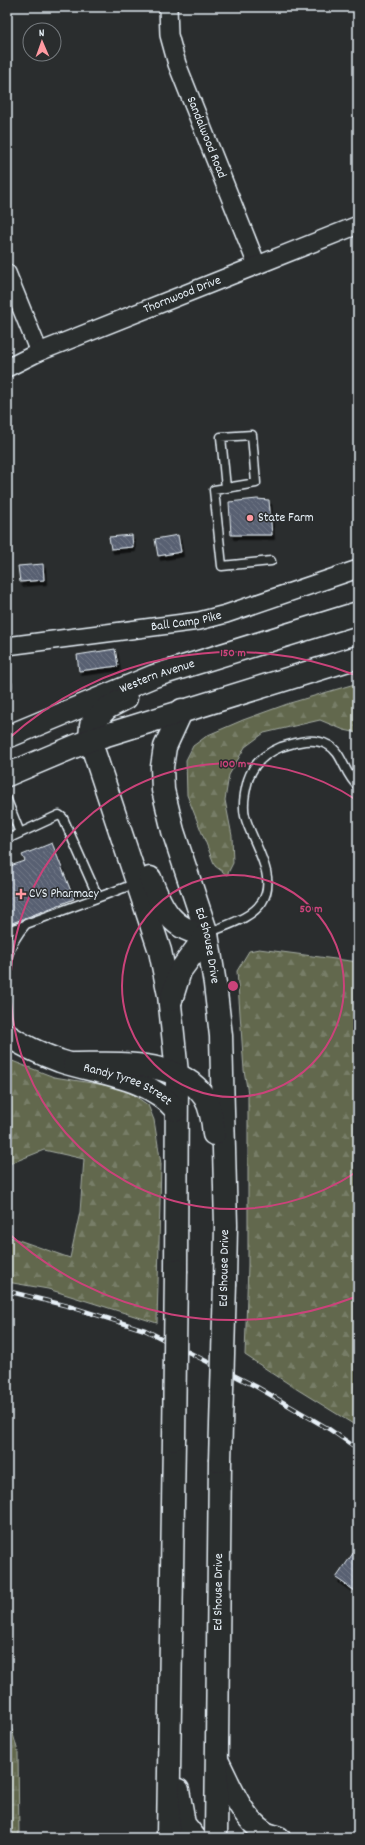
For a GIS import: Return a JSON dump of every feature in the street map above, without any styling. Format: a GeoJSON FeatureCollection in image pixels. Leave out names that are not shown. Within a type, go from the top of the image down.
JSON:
{"type":"FeatureCollection","features":[{"type":"Feature","properties":{"kind":"street","name":"Sandalwood Road"},"geometry":{"type":"LineString","coordinates":[[168,7],[169,35],[177,64],[257,265]]}},
{"type":"Feature","properties":{"kind":"street","name":"Thornwood Drive"},"geometry":{"type":"LineString","coordinates":[[7,368],[39,352],[358,225]]}},
{"type":"Feature","properties":{"kind":"street"},"geometry":{"type":"LineString","coordinates":[[7,272],[39,352]]}},
{"type":"Feature","properties":{"kind":"street","name":"Ball Camp Pike"},"geometry":{"type":"LineString","coordinates":[[7,646],[199,621],[226,614],[358,569]]}},
{"type":"Feature","properties":{"kind":"street","name":"Western Avenue"},"geometry":{"type":"LineString","coordinates":[[7,736],[154,676],[358,613]]}},
{"type":"Feature","properties":{"kind":"street"},"geometry":{"type":"LineString","coordinates":[[7,775],[90,740],[358,656]]}},
{"type":"Feature","properties":{"kind":"street"},"geometry":{"type":"LineString","coordinates":[[154,676],[131,695],[107,708],[91,725],[90,740],[160,951],[170,1004],[177,1073],[176,1270],[168,1838]]}},
{"type":"Feature","properties":{"kind":"street","name":"Ed Shouse Drive"},"geometry":{"type":"LineString","coordinates":[[182,710],[165,747],[162,767],[163,790],[173,831],[207,934],[221,1036],[226,1225],[220,1461],[216,1838]]}},
{"type":"Feature","properties":{"kind":"street"},"geometry":{"type":"LineString","coordinates":[[110,801],[131,831],[140,850],[158,899],[165,912],[185,928],[196,933],[207,934]]}},
{"type":"Feature","properties":{"kind":"street"},"geometry":{"type":"LineString","coordinates":[[170,1004],[180,971],[207,934]]}},
{"type":"Feature","properties":{"kind":"street","name":"Randy Tyree Street"},"geometry":{"type":"LineString","coordinates":[[7,1035],[20,1044],[60,1061],[132,1081],[160,1094],[167,1099],[176,1110]]}},
{"type":"Feature","properties":{"kind":"street","name":"Randy Tyree Street"},"geometry":{"type":"LineString","coordinates":[[74,1064],[132,1065],[162,1068],[177,1073]]}},
{"type":"Feature","properties":{"kind":"street"},"geometry":{"type":"LineString","coordinates":[[177,1073],[194,1086],[205,1099],[208,1106],[214,1134],[216,1193],[226,1225]]}},
{"type":"Feature","properties":{"kind":"street"},"geometry":{"type":"LineString","coordinates":[[170,1727],[184,1824],[195,1838]]}},
{"type":"Feature","properties":{"kind":"street"},"geometry":{"type":"LineString","coordinates":[[217,1760],[248,1816],[265,1832],[279,1838]]}},
{"type":"Feature","properties":{"kind":"lane"},"geometry":{"type":"LineString","coordinates":[[226,488],[221,437],[252,435],[256,483],[226,488],[214,490],[222,566],[271,561]]}},
{"type":"Feature","properties":{"kind":"lane"},"geometry":{"type":"LineString","coordinates":[[207,934],[248,916],[263,901],[268,883],[265,865],[245,815],[244,792],[252,769],[271,752],[292,744],[313,740],[330,745],[340,758],[352,781],[358,786]]}},
{"type":"Feature","properties":{"kind":"lane"},"geometry":{"type":"LineString","coordinates":[[7,800],[20,833]]}},
{"type":"Feature","properties":{"kind":"lane"},"geometry":{"type":"LineString","coordinates":[[7,839],[59,815],[63,818],[98,897]]}},
{"type":"Feature","properties":{"kind":"lane"},"geometry":{"type":"LineString","coordinates":[[7,931],[138,882]]}},
{"type":"Feature","properties":{"kind":"lane"},"geometry":{"type":"LineString","coordinates":[[7,957],[20,930],[26,924]]}},
{"type":"Feature","properties":{"kind":"green space"},"geometry":{"type":"Polygon","coordinates":[[[358,683],[358,733],[344,730],[320,720],[264,733],[245,747],[229,775],[225,800],[232,836],[233,863],[227,875],[215,866],[187,795],[186,760],[193,746],[208,735],[243,720],[290,703],[358,683]]]}},
{"type":"Feature","properties":{"kind":"green space"},"geometry":{"type":"Polygon","coordinates":[[[259,949],[358,962],[358,1427],[245,1355],[248,1265],[248,1094],[244,1070],[237,971],[249,951],[259,949]]]}},
{"type":"Feature","properties":{"kind":"green space"},"geometry":{"type":"Polygon","coordinates":[[[7,1059],[54,1077],[117,1087],[132,1094],[148,1105],[154,1120],[161,1164],[157,1323],[48,1289],[7,1282],[7,1236],[70,1258],[80,1212],[84,1159],[44,1150],[9,1164],[7,1163],[7,1059]]]}},
{"type":"Feature","properties":{"kind":"green space"},"geometry":{"type":"Polygon","coordinates":[[[7,1712],[18,1752],[19,1838],[7,1838],[7,1712]]]}},
{"type":"Feature","properties":{"kind":"building","name":"State Farm"},"geometry":{"type":"Polygon","coordinates":[[[257,499],[269,500],[272,535],[231,535],[229,502],[257,499]]]}},
{"type":"Feature","properties":{"kind":"building"},"geometry":{"type":"Polygon","coordinates":[[[132,535],[133,547],[111,549],[109,537],[132,535]]]}},
{"type":"Feature","properties":{"kind":"building"},"geometry":{"type":"Polygon","coordinates":[[[178,535],[181,552],[158,556],[155,539],[178,535]]]}},
{"type":"Feature","properties":{"kind":"building"},"geometry":{"type":"Polygon","coordinates":[[[43,564],[44,580],[20,582],[18,566],[43,564]]]}},
{"type":"Feature","properties":{"kind":"building"},"geometry":{"type":"Polygon","coordinates":[[[115,649],[118,666],[79,671],[77,655],[115,649]]]}},
{"type":"Feature","properties":{"kind":"building"},"geometry":{"type":"Polygon","coordinates":[[[52,843],[74,899],[7,925],[7,867],[25,861],[22,855],[52,843]]]}},
{"type":"Feature","properties":{"kind":"building"},"geometry":{"type":"Polygon","coordinates":[[[358,1546],[358,1593],[336,1578],[358,1546]]]}},
{"type":"Feature","properties":{"kind":"railway"},"geometry":{"type":"LineString","coordinates":[[7,1291],[68,1306],[145,1330],[257,1387],[329,1429],[358,1449]]}},
{"type":"Feature","properties":{"kind":"place","name":"State Farm"},"geometry":{"type":"Point","coordinates":[250,518]}},
{"type":"Feature","properties":{"kind":"place","name":"CVS Pharmacy"},"geometry":{"type":"Point","coordinates":[21,894]}}]}
